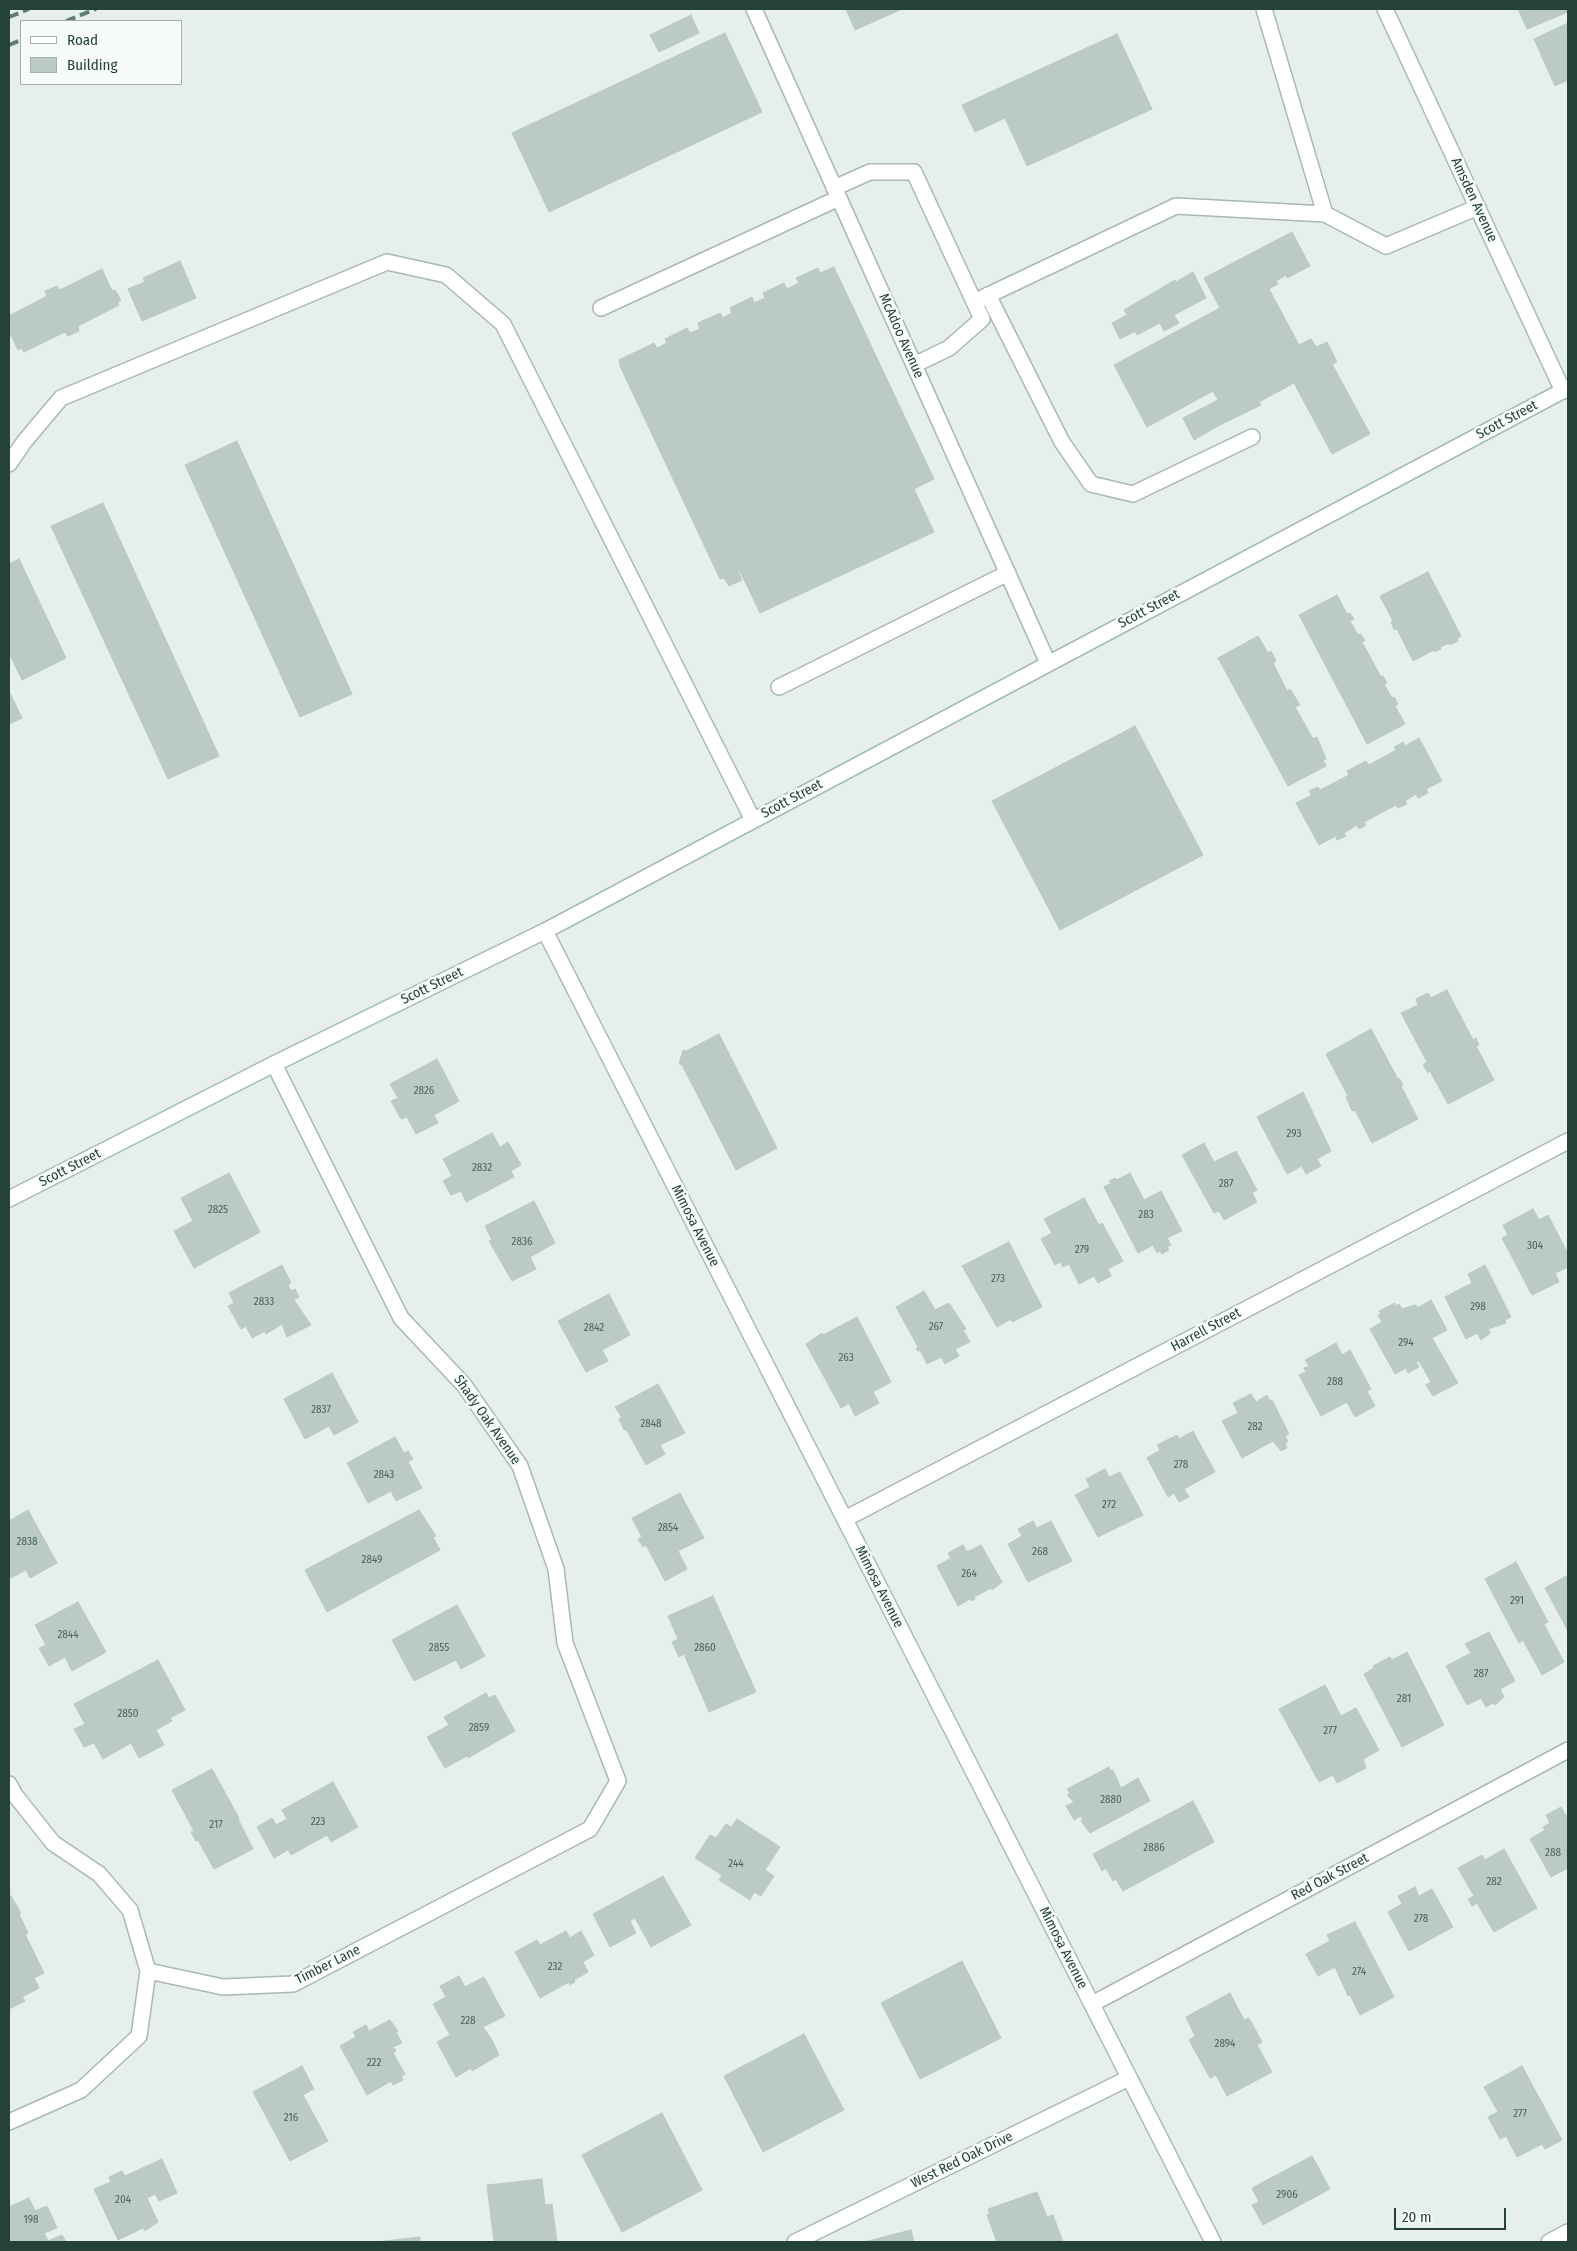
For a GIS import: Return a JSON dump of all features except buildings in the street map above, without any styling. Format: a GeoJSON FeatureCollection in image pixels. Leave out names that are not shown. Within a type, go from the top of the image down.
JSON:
{"type":"FeatureCollection","features":[{"type":"Feature","properties":{"kind":"street","name":"McAdoo Avenue"},"geometry":{"type":"LineString","coordinates":[[754,9],[1048,663]]}},
{"type":"Feature","properties":{"kind":"street"},"geometry":{"type":"LineString","coordinates":[[1264,9],[1325,214]]}},
{"type":"Feature","properties":{"kind":"street","name":"Amsden Avenue"},"geometry":{"type":"LineString","coordinates":[[1385,9],[1566,390]]}},
{"type":"Feature","properties":{"kind":"street"},"geometry":{"type":"LineString","coordinates":[[601,308],[837,193],[870,172],[914,172],[981,299],[1062,442],[1091,484],[1133,494],[1252,437]]}},
{"type":"Feature","properties":{"kind":"street"},"geometry":{"type":"LineString","coordinates":[[981,299],[1176,206],[1325,214],[1386,246],[1478,208]]}},
{"type":"Feature","properties":{"kind":"street"},"geometry":{"type":"LineString","coordinates":[[9,464],[24,442],[60,398],[387,262],[446,275],[503,324],[753,820]]}},
{"type":"Feature","properties":{"kind":"street"},"geometry":{"type":"LineString","coordinates":[[914,365],[949,348],[982,319],[981,299]]}},
{"type":"Feature","properties":{"kind":"street","name":"Scott Street"},"geometry":{"type":"LineString","coordinates":[[9,1199],[274,1064],[545,931],[1566,390]]}},
{"type":"Feature","properties":{"kind":"street"},"geometry":{"type":"LineString","coordinates":[[780,687],[1008,573]]}},
{"type":"Feature","properties":{"kind":"street","name":"Mimosa Avenue"},"geometry":{"type":"LineString","coordinates":[[545,931],[1213,2242]]}},
{"type":"Feature","properties":{"kind":"street","name":"Shady Oak Avenue"},"geometry":{"type":"LineString","coordinates":[[274,1064],[400,1318],[464,1384],[520,1466],[556,1569],[565,1643],[618,1781]]}},
{"type":"Feature","properties":{"kind":"street","name":"Harrell Street"},"geometry":{"type":"LineString","coordinates":[[845,1519],[1568,1141]]}},
{"type":"Feature","properties":{"kind":"street","name":"Red Oak Street"},"geometry":{"type":"LineString","coordinates":[[1092,2004],[1568,1750]]}},
{"type":"Feature","properties":{"kind":"street","name":"Timber Lane"},"geometry":{"type":"LineString","coordinates":[[148,1971],[223,1987],[293,1984],[590,1829],[618,1781]]}},
{"type":"Feature","properties":{"kind":"street"},"geometry":{"type":"LineString","coordinates":[[9,1784],[15,1795],[52,1843],[99,1874],[130,1910],[148,1971],[139,2036],[81,2090],[9,2122]]}},
{"type":"Feature","properties":{"kind":"street","name":"West Red Oak Drive"},"geometry":{"type":"LineString","coordinates":[[795,2242],[1129,2078]]}},
{"type":"Feature","properties":{"kind":"street"},"geometry":{"type":"LineString","coordinates":[[1549,2242],[1568,2232]]}},
{"type":"Feature","properties":{"kind":"railway"},"geometry":{"type":"LineString","coordinates":[[9,17],[29,9]]}},
{"type":"Feature","properties":{"kind":"railway"},"geometry":{"type":"LineString","coordinates":[[68,20],[96,9]]}},
{"type":"Feature","properties":{"kind":"railway"},"geometry":{"type":"LineString","coordinates":[[9,45],[20,40]]}}]}
